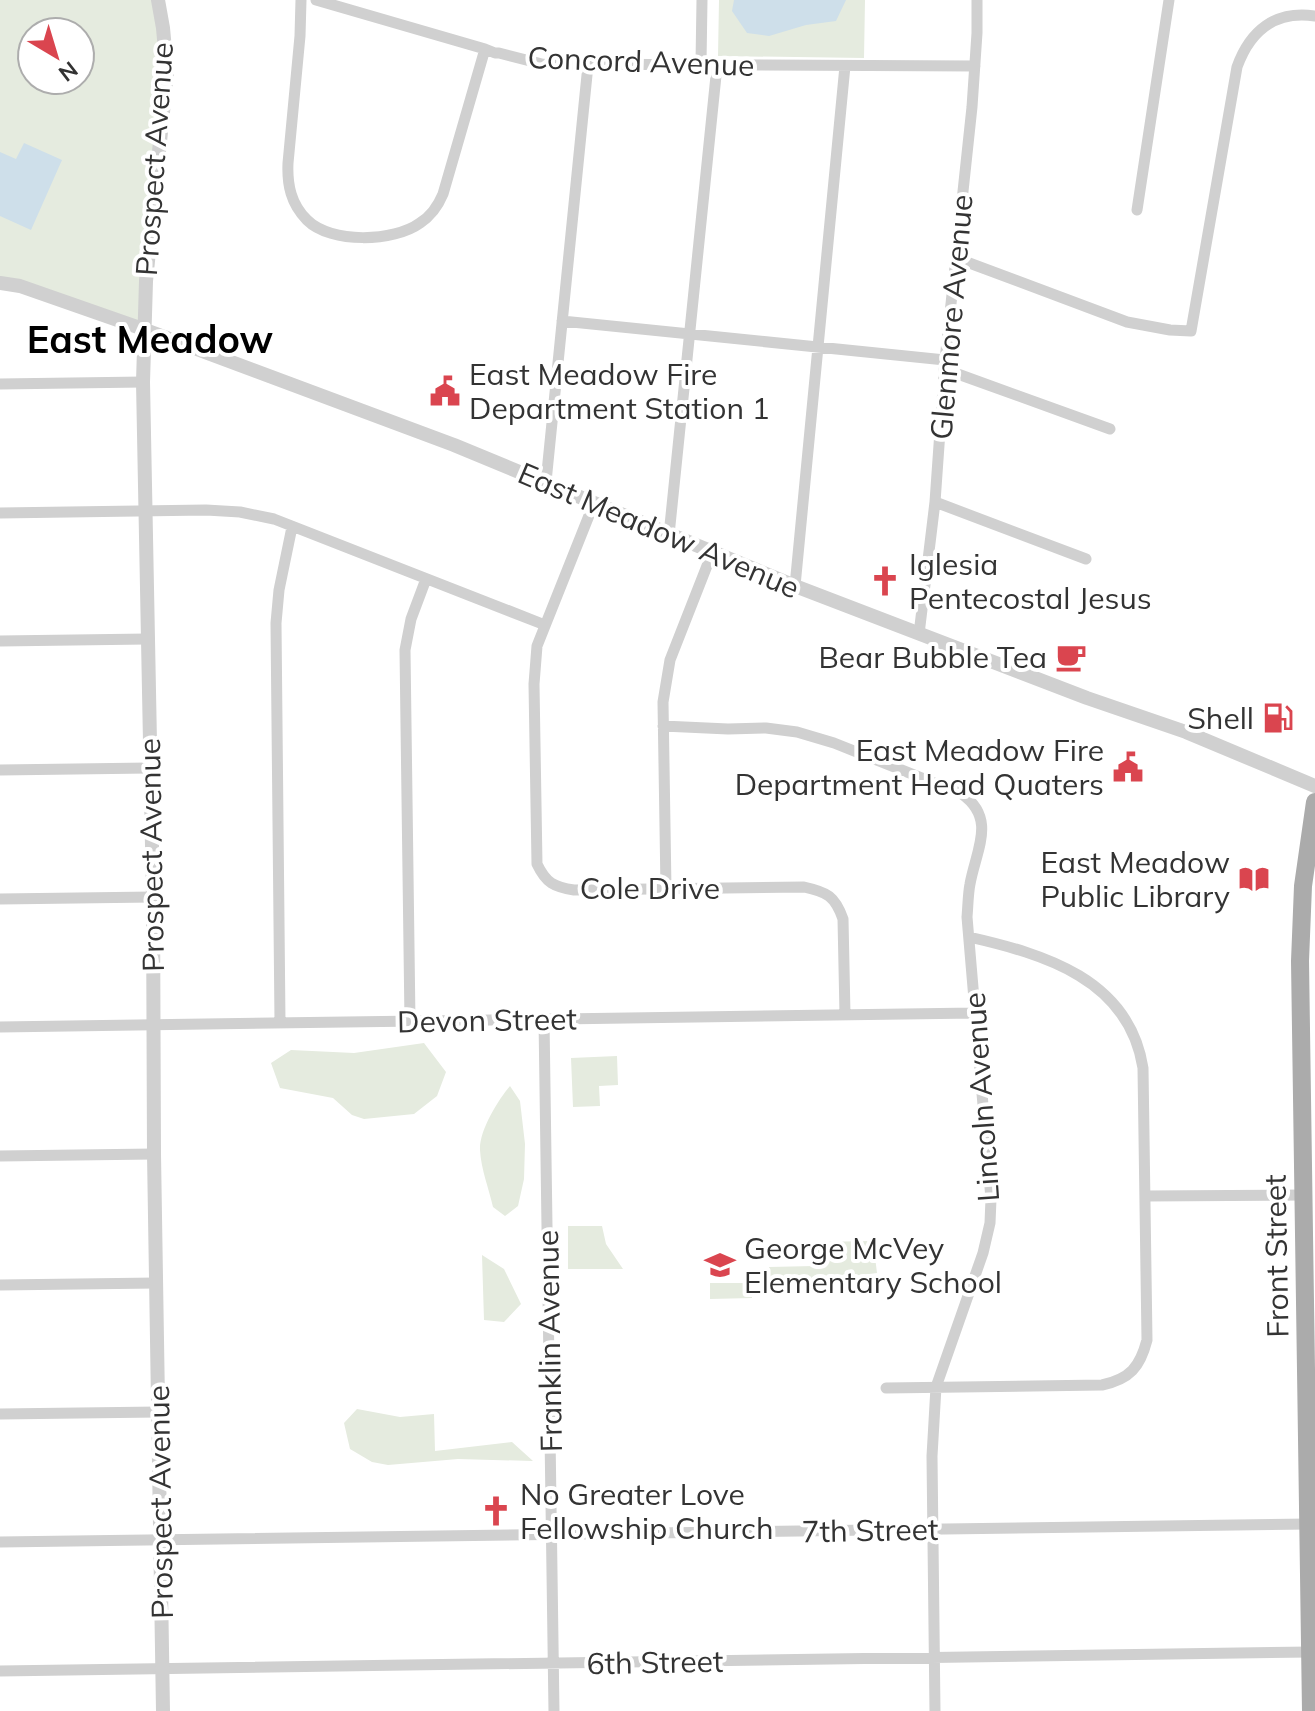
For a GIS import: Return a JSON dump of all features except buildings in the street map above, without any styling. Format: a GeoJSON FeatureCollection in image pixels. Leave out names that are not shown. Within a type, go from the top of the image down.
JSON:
{"type":"FeatureCollection","features":[{"type":"Feature","properties":{"kind":"main road","name":"Front Street"},"geometry":{"type":"LineString","coordinates":[[1311,1711],[1300,961],[1303,886],[1315,802]]}},
{"type":"Feature","properties":{"kind":"street","name":"Prospect Avenue"},"geometry":{"type":"LineString","coordinates":[[158,0],[167,72],[146,281],[143,382],[163,1711]]}},
{"type":"Feature","properties":{"kind":"street"},"geometry":{"type":"LineString","coordinates":[[301,0],[287,181],[295,204],[307,220],[337,236],[398,234],[431,215],[443,194],[485,49]]}},
{"type":"Feature","properties":{"kind":"street","name":"Concord Avenue"},"geometry":{"type":"LineString","coordinates":[[316,0],[542,64],[975,66]]}},
{"type":"Feature","properties":{"kind":"street"},"geometry":{"type":"LineString","coordinates":[[701,63],[702,0]]}},
{"type":"Feature","properties":{"kind":"street","name":"Glenmore Avenue"},"geometry":{"type":"LineString","coordinates":[[919,634],[935,502],[945,364],[972,107],[977,0]]}},
{"type":"Feature","properties":{"kind":"street"},"geometry":{"type":"LineString","coordinates":[[1137,210],[1169,0]]}},
{"type":"Feature","properties":{"kind":"street"},"geometry":{"type":"LineString","coordinates":[[956,258],[1127,322],[1191,331],[1237,67],[1243,51],[1255,34],[1278,19],[1294,15],[1315,16]]}},
{"type":"Feature","properties":{"kind":"street"},"geometry":{"type":"LineString","coordinates":[[546,482],[588,65]]}},
{"type":"Feature","properties":{"kind":"street"},"geometry":{"type":"LineString","coordinates":[[669,535],[717,66]]}},
{"type":"Feature","properties":{"kind":"street"},"geometry":{"type":"LineString","coordinates":[[795,586],[845,66]]}},
{"type":"Feature","properties":{"kind":"street","name":"East Meadow Avenue"},"geometry":{"type":"LineString","coordinates":[[0,283],[20,286],[143,329],[454,445],[795,586],[1087,698],[1186,732],[1315,786]]}},
{"type":"Feature","properties":{"kind":"street"},"geometry":{"type":"LineString","coordinates":[[562,321],[818,346],[945,364],[1110,429]]}},
{"type":"Feature","properties":{"kind":"street"},"geometry":{"type":"LineString","coordinates":[[0,384],[143,382]]}},
{"type":"Feature","properties":{"kind":"street"},"geometry":{"type":"LineString","coordinates":[[935,502],[1086,559]]}},
{"type":"Feature","properties":{"kind":"street","name":"Cole Drive"},"geometry":{"type":"LineString","coordinates":[[594,503],[537,646],[534,684],[537,864],[544,878],[552,884],[574,890],[804,887],[822,891],[838,905],[843,919],[845,1015]]}},
{"type":"Feature","properties":{"kind":"street"},"geometry":{"type":"LineString","coordinates":[[0,513],[240,512],[274,519],[545,625]]}},
{"type":"Feature","properties":{"kind":"street"},"geometry":{"type":"LineString","coordinates":[[280,1022],[276,623],[279,590],[292,527]]}},
{"type":"Feature","properties":{"kind":"street"},"geometry":{"type":"LineString","coordinates":[[666,889],[663,702],[670,660],[712,553]]}},
{"type":"Feature","properties":{"kind":"street"},"geometry":{"type":"LineString","coordinates":[[410,1021],[405,650],[411,619],[426,579]]}},
{"type":"Feature","properties":{"kind":"street"},"geometry":{"type":"LineString","coordinates":[[0,641],[147,639]]}},
{"type":"Feature","properties":{"kind":"street","name":"Lincoln Avenue"},"geometry":{"type":"LineString","coordinates":[[663,726],[766,728],[797,732],[834,743],[962,794],[973,802],[981,816],[983,833],[969,886],[967,917],[991,1199],[990,1223],[983,1253],[936,1387],[932,1456],[935,1711]]}},
{"type":"Feature","properties":{"kind":"street"},"geometry":{"type":"LineString","coordinates":[[0,770],[149,768]]}},
{"type":"Feature","properties":{"kind":"street"},"geometry":{"type":"LineString","coordinates":[[0,899],[153,897]]}},
{"type":"Feature","properties":{"kind":"street"},"geometry":{"type":"LineString","coordinates":[[886,1388],[1102,1385],[1117,1382],[1132,1373],[1143,1356],[1147,1340],[1143,1068],[1134,1036],[1119,1011],[1097,987],[1075,972],[1013,947],[969,937]]}},
{"type":"Feature","properties":{"kind":"street","name":"Devon Street"},"geometry":{"type":"LineString","coordinates":[[0,1027],[975,1013]]}},
{"type":"Feature","properties":{"kind":"street","name":"Franklin Avenue"},"geometry":{"type":"LineString","coordinates":[[544,1019],[554,1711]]}},
{"type":"Feature","properties":{"kind":"street"},"geometry":{"type":"LineString","coordinates":[[0,1156],[154,1154]]}},
{"type":"Feature","properties":{"kind":"street"},"geometry":{"type":"LineString","coordinates":[[1146,1196],[1303,1195]]}},
{"type":"Feature","properties":{"kind":"street"},"geometry":{"type":"LineString","coordinates":[[0,1285],[156,1283]]}},
{"type":"Feature","properties":{"kind":"street"},"geometry":{"type":"LineString","coordinates":[[0,1414],[158,1412]]}},
{"type":"Feature","properties":{"kind":"street","name":"7th Street"},"geometry":{"type":"LineString","coordinates":[[0,1542],[1308,1524]]}},
{"type":"Feature","properties":{"kind":"street","name":"6th Street"},"geometry":{"type":"LineString","coordinates":[[0,1671],[1310,1652]]}},
{"type":"Feature","properties":{"kind":"shaded area"},"geometry":{"type":"Polygon","coordinates":[[[0,0],[158,0],[163,28],[143,329],[0,283],[0,0]]]}},
{"type":"Feature","properties":{"kind":"shaded area"},"geometry":{"type":"Polygon","coordinates":[[[719,0],[865,0],[864,58],[718,56],[719,0]]]}},
{"type":"Feature","properties":{"kind":"shaded area"},"geometry":{"type":"Polygon","coordinates":[[[424,1043],[446,1072],[437,1096],[414,1114],[364,1119],[352,1115],[333,1098],[280,1088],[271,1063],[291,1050],[354,1053],[424,1043]]]}},
{"type":"Feature","properties":{"kind":"shaded area"},"geometry":{"type":"Polygon","coordinates":[[[617,1056],[618,1085],[599,1086],[600,1106],[573,1107],[571,1058],[617,1056]]]}},
{"type":"Feature","properties":{"kind":"shaded area"},"geometry":{"type":"Polygon","coordinates":[[[510,1086],[520,1101],[525,1144],[524,1179],[518,1206],[505,1216],[493,1207],[480,1150],[486,1125],[510,1086]]]}},
{"type":"Feature","properties":{"kind":"shaded area"},"geometry":{"type":"Polygon","coordinates":[[[568,1226],[602,1226],[606,1244],[623,1269],[568,1269],[568,1226]]]}},
{"type":"Feature","properties":{"kind":"shaded area"},"geometry":{"type":"Polygon","coordinates":[[[873,1241],[877,1273],[769,1287],[769,1267],[814,1266],[815,1242],[873,1241]]]}},
{"type":"Feature","properties":{"kind":"shaded area"},"geometry":{"type":"Polygon","coordinates":[[[482,1255],[504,1269],[521,1304],[504,1322],[484,1320],[482,1255]]]}},
{"type":"Feature","properties":{"kind":"shaded area"},"geometry":{"type":"Polygon","coordinates":[[[710,1283],[752,1283],[752,1298],[710,1299],[710,1283]]]}},
{"type":"Feature","properties":{"kind":"shaded area"},"geometry":{"type":"Polygon","coordinates":[[[357,1409],[400,1417],[434,1414],[435,1451],[512,1442],[533,1461],[458,1459],[388,1465],[372,1462],[350,1449],[344,1423],[357,1409]]]}},
{"type":"Feature","properties":{"kind":"water"},"geometry":{"type":"Polygon","coordinates":[[[734,0],[846,0],[836,21],[806,25],[769,36],[747,33],[732,11],[734,0]]]}},
{"type":"Feature","properties":{"kind":"water"},"geometry":{"type":"Polygon","coordinates":[[[24,143],[62,160],[31,230],[0,216],[0,152],[16,159],[24,143]]]}},
{"type":"Feature","properties":{"kind":"place","name":"East Meadow Fire Department Station 1"},"geometry":{"type":"Point","coordinates":[445,391]}},
{"type":"Feature","properties":{"kind":"place","name":"Iglesia Pentecostal Jesus"},"geometry":{"type":"Point","coordinates":[885,581]}},
{"type":"Feature","properties":{"kind":"place","name":"Bear Bubble Tea"},"geometry":{"type":"Point","coordinates":[1071,657]}},
{"type":"Feature","properties":{"kind":"place","name":"Shell"},"geometry":{"type":"Point","coordinates":[1278,718]}},
{"type":"Feature","properties":{"kind":"place","name":"East Meadow Fire Department Head Quaters"},"geometry":{"type":"Point","coordinates":[1128,767]}},
{"type":"Feature","properties":{"kind":"place","name":"East Meadow Public Library"},"geometry":{"type":"Point","coordinates":[1254,879]}},
{"type":"Feature","properties":{"kind":"place","name":"George McVey Elementary School"},"geometry":{"type":"Point","coordinates":[720,1265]}},
{"type":"Feature","properties":{"kind":"place","name":"No Greater Love Fellowship Church"},"geometry":{"type":"Point","coordinates":[496,1511]}},
{"type":"Feature","properties":{"kind":"district","name":"East Meadow"},"geometry":{"type":"Point","coordinates":[150,339]}}]}
